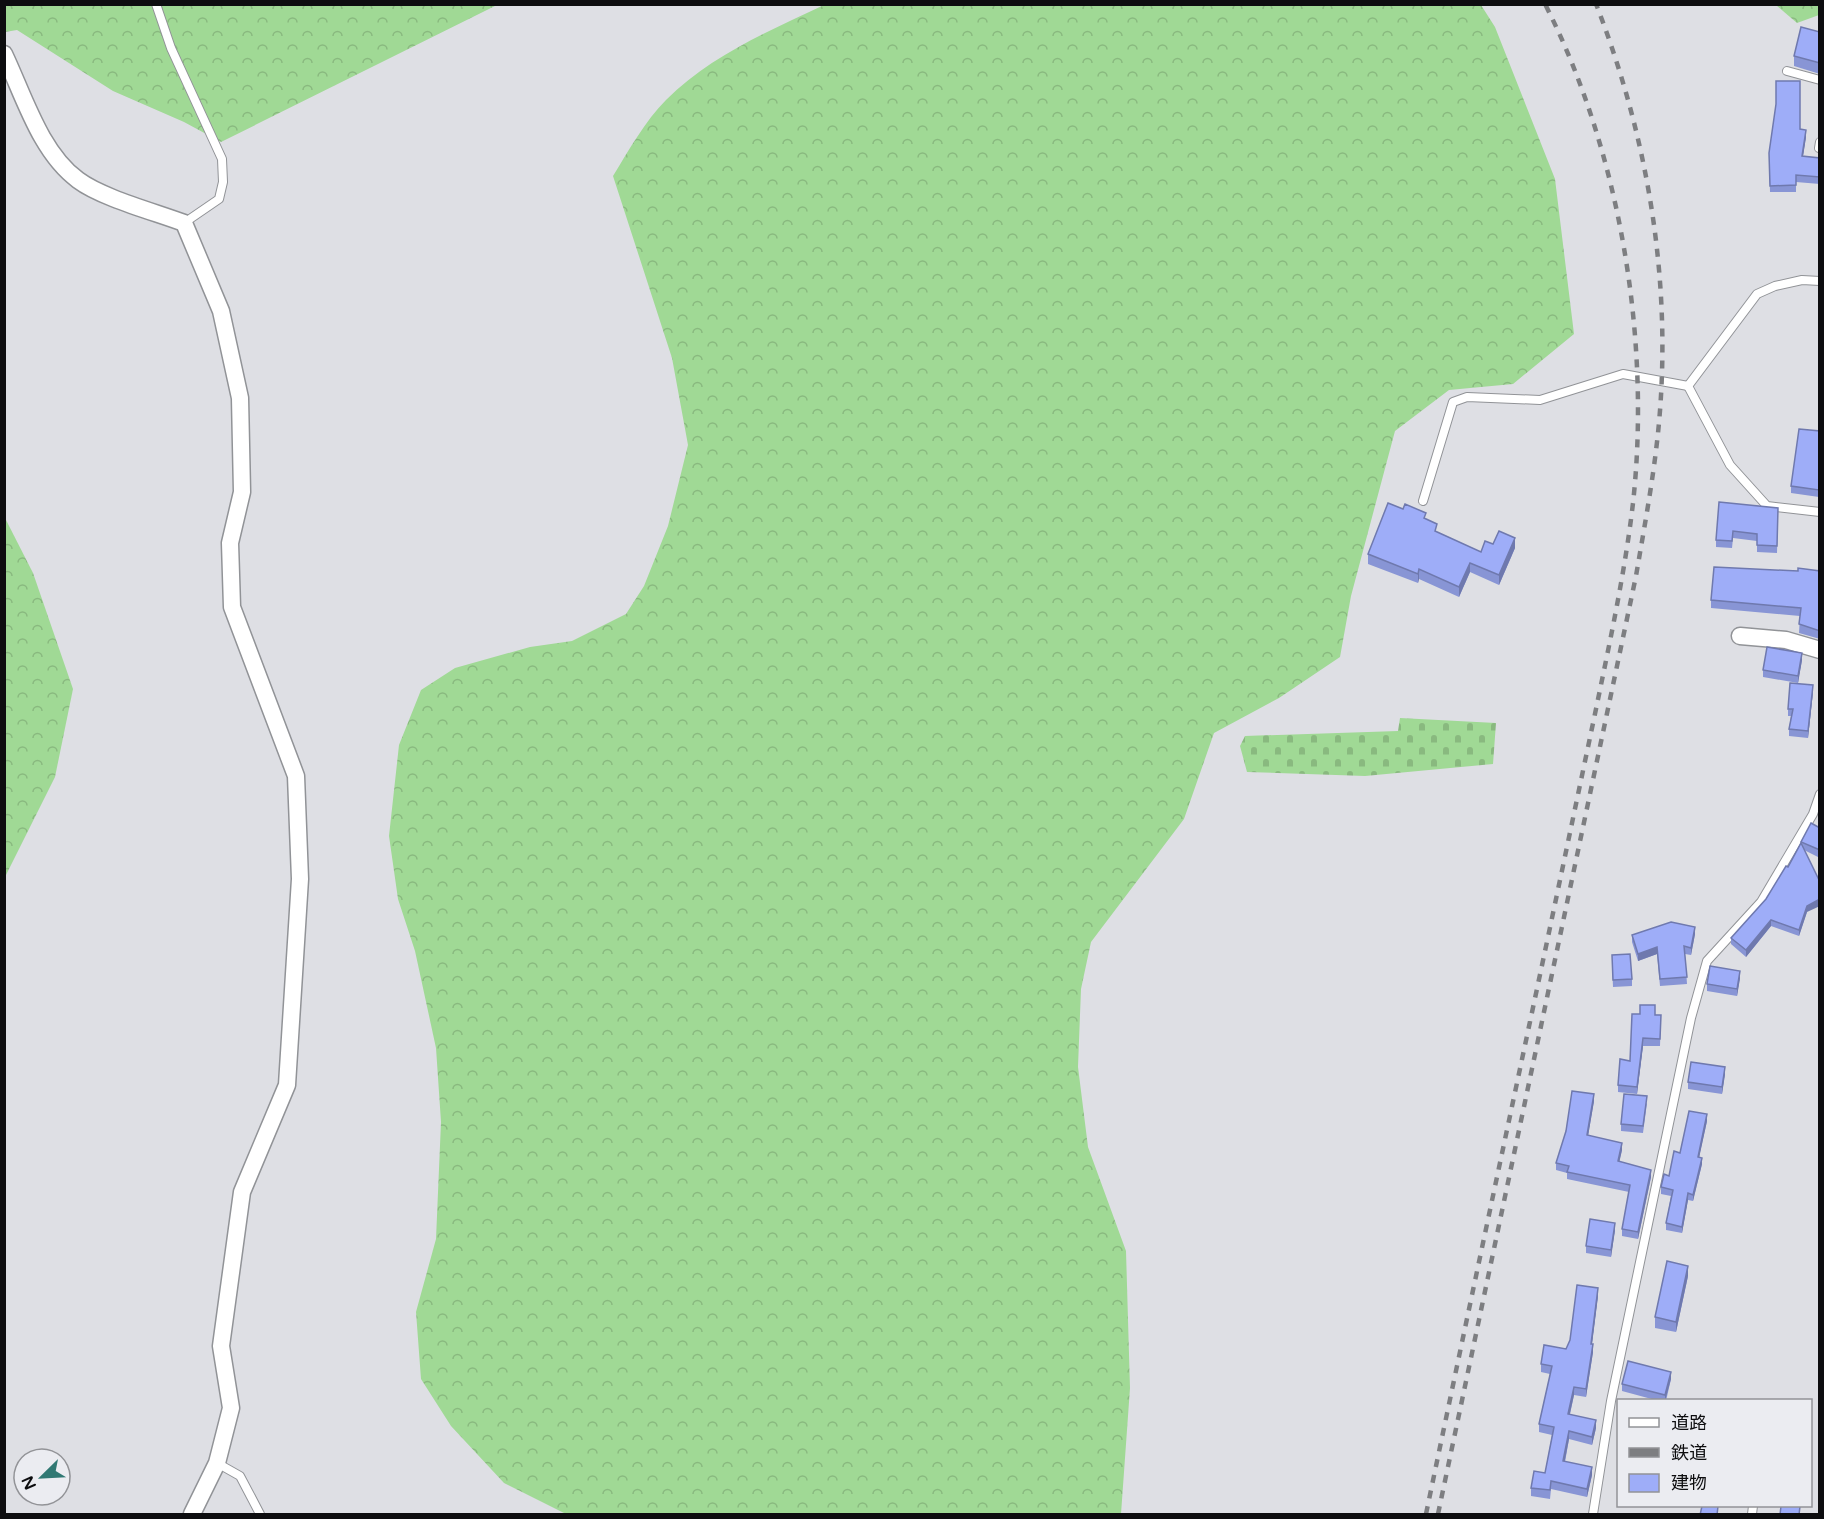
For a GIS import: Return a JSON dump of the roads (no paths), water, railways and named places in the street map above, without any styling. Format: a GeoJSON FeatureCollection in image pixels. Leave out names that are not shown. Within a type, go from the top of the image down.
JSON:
{"type":"FeatureCollection","features":[{"type":"Feature","properties":{"kind":"street"},"geometry":{"type":"LineString","coordinates":[[4,54],[45,139],[60,164],[80,182],[184,223],[221,311],[240,398],[242,492],[230,543],[232,607],[297,776],[300,868],[287,1085],[243,1192],[221,1347],[231,1408],[217,1463],[192,1515]]}},
{"type":"Feature","properties":{"kind":"street"},"geometry":{"type":"LineString","coordinates":[[1740,636],[1786,640],[1820,650]]}},
{"type":"Feature","properties":{"kind":"lane"},"geometry":{"type":"LineString","coordinates":[[156,4],[171,48],[222,159],[223,182],[219,199],[184,223]]}},
{"type":"Feature","properties":{"kind":"lane"},"geometry":{"type":"LineString","coordinates":[[1787,71],[1820,80]]}},
{"type":"Feature","properties":{"kind":"lane"},"geometry":{"type":"LineString","coordinates":[[1688,386],[1757,294],[1775,286],[1802,280],[1820,281]]}},
{"type":"Feature","properties":{"kind":"lane"},"geometry":{"type":"LineString","coordinates":[[1423,501],[1453,402],[1467,397],[1540,400],[1623,374],[1688,386]]}},
{"type":"Feature","properties":{"kind":"lane"},"geometry":{"type":"LineString","coordinates":[[1688,386],[1730,465],[1767,507],[1820,512]]}},
{"type":"Feature","properties":{"kind":"lane"},"geometry":{"type":"LineString","coordinates":[[1593,1515],[1613,1389],[1691,1018],[1707,961],[1761,902],[1814,814],[1820,794]]}},
{"type":"Feature","properties":{"kind":"lane"},"geometry":{"type":"LineString","coordinates":[[217,1463],[240,1476],[260,1515]]}},
{"type":"Feature","properties":{"kind":"railway"},"geometry":{"type":"LineString","coordinates":[[1426,1514],[1607,658],[1633,503],[1637,441],[1637,377],[1633,312],[1624,248],[1611,184],[1593,121],[1571,61],[1545,4]]}},
{"type":"Feature","properties":{"kind":"railway"},"geometry":{"type":"LineString","coordinates":[[1438,1514],[1636,576],[1658,433],[1662,378],[1662,324],[1659,269],[1652,215],[1643,161],[1630,108],[1596,4]]}}]}
